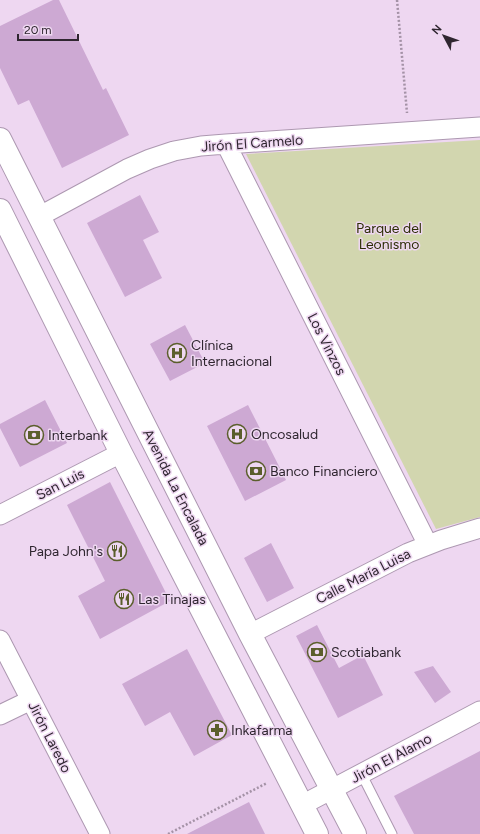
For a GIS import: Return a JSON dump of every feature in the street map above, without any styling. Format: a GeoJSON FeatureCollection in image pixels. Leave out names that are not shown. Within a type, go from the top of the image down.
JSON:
{"type":"FeatureCollection","features":[{"type":"Feature","properties":{"kind":"main road","name":"Avenida La Encalada"},"geometry":{"type":"LineString","coordinates":[[0,139],[250,634],[355,834]]}},
{"type":"Feature","properties":{"kind":"main road"},"geometry":{"type":"LineString","coordinates":[[0,210],[121,453],[316,834]]}},
{"type":"Feature","properties":{"kind":"street","name":"Jirón El Carmelo"},"geometry":{"type":"LineString","coordinates":[[40,216],[128,169],[174,150],[226,144],[480,127]]}},
{"type":"Feature","properties":{"kind":"street","name":"Los Vinzos"},"geometry":{"type":"LineString","coordinates":[[226,144],[428,544]]}},
{"type":"Feature","properties":{"kind":"street","name":"San Luis"},"geometry":{"type":"LineString","coordinates":[[0,515],[121,453]]}},
{"type":"Feature","properties":{"kind":"street","name":"Calle María Luisa"},"geometry":{"type":"LineString","coordinates":[[250,634],[408,553],[428,544],[480,528]]}},
{"type":"Feature","properties":{"kind":"street","name":"Jirón Laredo"},"geometry":{"type":"LineString","coordinates":[[0,640],[100,834]]}},
{"type":"Feature","properties":{"kind":"street"},"geometry":{"type":"LineString","coordinates":[[0,715],[31,700]]}},
{"type":"Feature","properties":{"kind":"street","name":"Jirón El Alamo"},"geometry":{"type":"LineString","coordinates":[[302,805],[480,711]]}},
{"type":"Feature","properties":{"kind":"lane"},"geometry":{"type":"LineString","coordinates":[[362,773],[392,834]]}},
{"type":"Feature","properties":{"kind":"path"},"geometry":{"type":"LineString","coordinates":[[397,0],[409,131]]}},
{"type":"Feature","properties":{"kind":"path"},"geometry":{"type":"LineString","coordinates":[[168,834],[285,773]]}},
{"type":"Feature","properties":{"kind":"green space","name":"Parque del Leonismo"},"geometry":{"type":"Polygon","coordinates":[[[480,140],[480,517],[436,529],[246,154],[480,140]]]}},
{"type":"Feature","properties":{"kind":"building"},"geometry":{"type":"Polygon","coordinates":[[[53,0],[59,0],[103,90],[106,88],[129,135],[62,168],[29,100],[18,105],[0,68],[0,26],[53,0]]]}},
{"type":"Feature","properties":{"kind":"building"},"geometry":{"type":"Polygon","coordinates":[[[140,195],[159,232],[143,240],[162,278],[125,297],[87,223],[140,195]]]}},
{"type":"Feature","properties":{"kind":"building","name":"Clínica Internacional"},"geometry":{"type":"Polygon","coordinates":[[[185,325],[205,363],[170,381],[150,344],[185,325]]]}},
{"type":"Feature","properties":{"kind":"building","name":"Interbank"},"geometry":{"type":"Polygon","coordinates":[[[45,400],[67,443],[20,467],[0,428],[0,424],[45,400]]]}},
{"type":"Feature","properties":{"kind":"building"},"geometry":{"type":"Polygon","coordinates":[[[248,405],[286,480],[245,501],[207,426],[248,405]]]}},
{"type":"Feature","properties":{"kind":"building"},"geometry":{"type":"Polygon","coordinates":[[[110,482],[170,601],[100,639],[78,596],[105,581],[67,505],[110,482]]]}},
{"type":"Feature","properties":{"kind":"building"},"geometry":{"type":"Polygon","coordinates":[[[271,543],[294,588],[267,602],[244,558],[271,543]]]}},
{"type":"Feature","properties":{"kind":"building"},"geometry":{"type":"Polygon","coordinates":[[[317,625],[339,668],[363,655],[383,695],[338,718],[296,636],[317,625]]]}},
{"type":"Feature","properties":{"kind":"building"},"geometry":{"type":"Polygon","coordinates":[[[187,649],[232,735],[194,756],[170,712],[145,726],[122,684],[187,649]]]}},
{"type":"Feature","properties":{"kind":"building"},"geometry":{"type":"Polygon","coordinates":[[[433,666],[451,692],[435,703],[414,672],[433,666]]]}},
{"type":"Feature","properties":{"kind":"building"},"geometry":{"type":"Polygon","coordinates":[[[480,751],[480,834],[414,834],[394,796],[480,751]]]}},
{"type":"Feature","properties":{"kind":"building"},"geometry":{"type":"Polygon","coordinates":[[[249,802],[265,834],[187,834],[249,802]]]}},
{"type":"Feature","properties":{"kind":"place","name":"Clínica Internacional"},"geometry":{"type":"Point","coordinates":[177,353]}},
{"type":"Feature","properties":{"kind":"place","name":"Oncosalud"},"geometry":{"type":"Point","coordinates":[237,434]}},
{"type":"Feature","properties":{"kind":"place","name":"Interbank"},"geometry":{"type":"Point","coordinates":[34,435]}},
{"type":"Feature","properties":{"kind":"place","name":"Banco Financiero"},"geometry":{"type":"Point","coordinates":[256,471]}},
{"type":"Feature","properties":{"kind":"place","name":"Papa John's"},"geometry":{"type":"Point","coordinates":[117,551]}},
{"type":"Feature","properties":{"kind":"place","name":"Las Tinajas"},"geometry":{"type":"Point","coordinates":[124,599]}},
{"type":"Feature","properties":{"kind":"place","name":"Scotiabank"},"geometry":{"type":"Point","coordinates":[317,652]}},
{"type":"Feature","properties":{"kind":"place","name":"Inkafarma"},"geometry":{"type":"Point","coordinates":[217,730]}}]}
